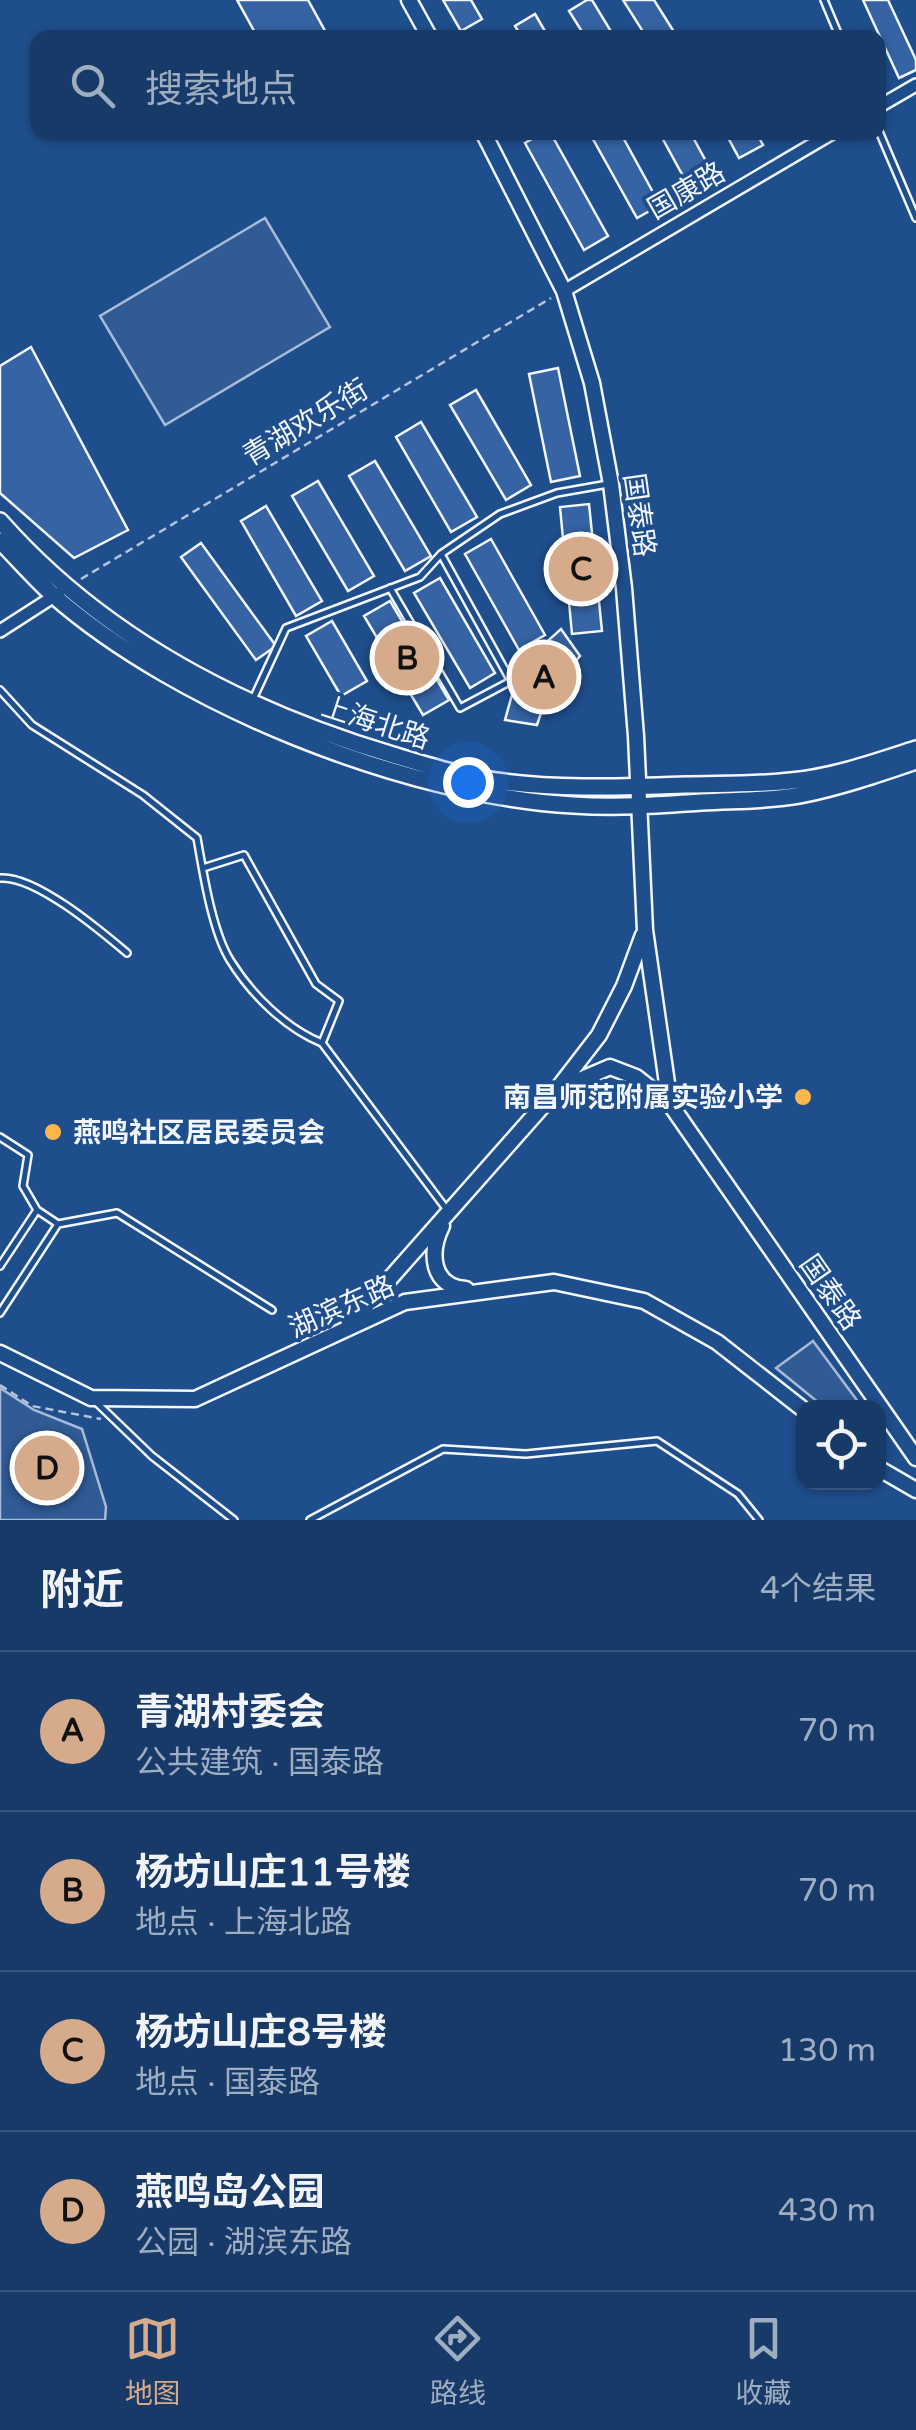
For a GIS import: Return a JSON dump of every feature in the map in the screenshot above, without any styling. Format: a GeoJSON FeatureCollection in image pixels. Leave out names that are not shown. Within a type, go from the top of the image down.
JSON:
{"type":"FeatureCollection","features":[{"type":"Feature","properties":{"kind":"main road","name":"上海北路"},"geometry":{"type":"LineString","coordinates":[[0,522],[61,592],[251,704],[337,738],[494,781],[572,789],[792,781],[916,749]]}},
{"type":"Feature","properties":{"kind":"main road","name":"上海北路"},"geometry":{"type":"LineString","coordinates":[[0,542],[175,678],[256,719],[357,761],[496,795],[571,805],[640,806],[796,796],[852,783],[916,761]]}},
{"type":"Feature","properties":{"kind":"street"},"geometry":{"type":"LineString","coordinates":[[409,0],[426,30]]}},
{"type":"Feature","properties":{"kind":"street"},"geometry":{"type":"LineString","coordinates":[[886,102],[916,85]]}},
{"type":"Feature","properties":{"kind":"street","name":"国泰路"},"geometry":{"type":"LineString","coordinates":[[487,140],[564,291],[592,383],[611,484],[624,588],[645,930],[670,1104]]}},
{"type":"Feature","properties":{"kind":"street","name":"国康路"},"geometry":{"type":"LineString","coordinates":[[564,291],[820,140]]}},
{"type":"Feature","properties":{"kind":"street"},"geometry":{"type":"LineString","coordinates":[[0,631],[61,592]]}},
{"type":"Feature","properties":{"kind":"street","name":"国泰路"},"geometry":{"type":"LineString","coordinates":[[344,1330],[555,1092],[599,1035],[624,986],[645,930]]}},
{"type":"Feature","properties":{"kind":"street","name":"国泰路"},"geometry":{"type":"LineString","coordinates":[[555,1092],[610,1067],[636,1077],[670,1104],[916,1458]]}},
{"type":"Feature","properties":{"kind":"street"},"geometry":{"type":"LineString","coordinates":[[448,1212],[434,1242],[438,1273],[450,1286],[459,1289],[499,1289]]}},
{"type":"Feature","properties":{"kind":"street","name":"湖滨东路"},"geometry":{"type":"LineString","coordinates":[[0,1354],[91,1398],[196,1399],[405,1302],[554,1282],[644,1300],[718,1342],[796,1404]]}},
{"type":"Feature","properties":{"kind":"street"},"geometry":{"type":"LineString","coordinates":[[886,1473],[916,1490]]}},
{"type":"Feature","properties":{"kind":"lane"},"geometry":{"type":"LineString","coordinates":[[824,0],[837,30]]}},
{"type":"Feature","properties":{"kind":"lane"},"geometry":{"type":"LineString","coordinates":[[883,140],[916,218]]}},
{"type":"Feature","properties":{"kind":"lane"},"geometry":{"type":"LineString","coordinates":[[251,704],[286,628],[420,577],[441,554],[500,514],[557,493],[611,484]]}},
{"type":"Feature","properties":{"kind":"lane"},"geometry":{"type":"LineString","coordinates":[[390,588],[460,708],[511,681],[441,554]]}},
{"type":"Feature","properties":{"kind":"lane"},"geometry":{"type":"LineString","coordinates":[[0,690],[32,725],[142,795],[197,838],[228,958],[257,994],[298,1033],[322,1043],[448,1212]]}},
{"type":"Feature","properties":{"kind":"lane"},"geometry":{"type":"LineString","coordinates":[[202,868],[244,855],[316,984],[340,1001],[322,1043]]}},
{"type":"Feature","properties":{"kind":"lane"},"geometry":{"type":"LineString","coordinates":[[0,878],[10,878],[48,895],[89,920],[127,953]]}},
{"type":"Feature","properties":{"kind":"lane"},"geometry":{"type":"LineString","coordinates":[[0,1137],[28,1155],[23,1186],[38,1210],[58,1224]]}},
{"type":"Feature","properties":{"kind":"lane"},"geometry":{"type":"LineString","coordinates":[[0,1266],[38,1210]]}},
{"type":"Feature","properties":{"kind":"lane"},"geometry":{"type":"LineString","coordinates":[[0,1314],[58,1224],[117,1212],[272,1310]]}},
{"type":"Feature","properties":{"kind":"lane"},"geometry":{"type":"LineString","coordinates":[[91,1398],[152,1456],[234,1520]]}},
{"type":"Feature","properties":{"kind":"lane"},"geometry":{"type":"LineString","coordinates":[[310,1520],[443,1449],[526,1454],[657,1441],[738,1494],[759,1520]]}},
{"type":"Feature","properties":{"kind":"path","name":"青湖欢乐街"},"geometry":{"type":"LineString","coordinates":[[61,592],[564,291]]}},
{"type":"Feature","properties":{"kind":"path"},"geometry":{"type":"LineString","coordinates":[[0,1384],[32,1406],[113,1419]]}},
{"type":"Feature","properties":{"kind":"shaded area"},"geometry":{"type":"Polygon","coordinates":[[[265,218],[330,327],[165,425],[100,316],[265,218]]]}},
{"type":"Feature","properties":{"kind":"shaded area"},"geometry":{"type":"Polygon","coordinates":[[[813,1341],[857,1400],[815,1400],[776,1368],[813,1341]]]}},
{"type":"Feature","properties":{"kind":"shaded area"},"geometry":{"type":"Polygon","coordinates":[[[0,1388],[34,1410],[82,1429],[106,1507],[105,1520],[0,1520],[0,1388]]]}},
{"type":"Feature","properties":{"kind":"building"},"geometry":{"type":"Polygon","coordinates":[[[237,0],[308,0],[325,30],[254,30],[237,0]]]}},
{"type":"Feature","properties":{"kind":"building"},"geometry":{"type":"Polygon","coordinates":[[[443,0],[471,0],[482,19],[460,30],[443,0]]]}},
{"type":"Feature","properties":{"kind":"building"},"geometry":{"type":"Polygon","coordinates":[[[592,0],[610,30],[581,30],[569,11],[592,0]]]}},
{"type":"Feature","properties":{"kind":"building"},"geometry":{"type":"Polygon","coordinates":[[[623,0],[654,0],[673,30],[642,30],[623,0]]]}},
{"type":"Feature","properties":{"kind":"building"},"geometry":{"type":"Polygon","coordinates":[[[863,0],[888,0],[916,60],[916,70],[899,78],[886,50],[886,30],[877,30],[863,0]]]}},
{"type":"Feature","properties":{"kind":"building"},"geometry":{"type":"Polygon","coordinates":[[[535,14],[544,30],[517,30],[515,26],[535,14]]]}},
{"type":"Feature","properties":{"kind":"building"},"geometry":{"type":"Polygon","coordinates":[[[554,140],[608,236],[584,250],[525,143],[554,140]]]}},
{"type":"Feature","properties":{"kind":"building"},"geometry":{"type":"Polygon","coordinates":[[[593,140],[624,140],[660,205],[637,218],[593,140]]]}},
{"type":"Feature","properties":{"kind":"building"},"geometry":{"type":"Polygon","coordinates":[[[663,140],[694,140],[713,174],[689,187],[663,140]]]}},
{"type":"Feature","properties":{"kind":"building"},"geometry":{"type":"Polygon","coordinates":[[[729,140],[760,140],[763,145],[739,158],[729,140]]]}},
{"type":"Feature","properties":{"kind":"building"},"geometry":{"type":"Polygon","coordinates":[[[31,347],[128,530],[74,558],[0,493],[0,366],[31,347]]]}},
{"type":"Feature","properties":{"kind":"building"},"geometry":{"type":"Polygon","coordinates":[[[558,368],[580,476],[551,482],[529,374],[558,368]]]}},
{"type":"Feature","properties":{"kind":"building"},"geometry":{"type":"Polygon","coordinates":[[[476,390],[531,485],[506,500],[450,405],[476,390]]]}},
{"type":"Feature","properties":{"kind":"building"},"geometry":{"type":"Polygon","coordinates":[[[421,422],[477,517],[451,532],[396,437],[421,422]]]}},
{"type":"Feature","properties":{"kind":"building"},"geometry":{"type":"Polygon","coordinates":[[[375,461],[431,556],[405,571],[349,476],[375,461]]]}},
{"type":"Feature","properties":{"kind":"building"},"geometry":{"type":"Polygon","coordinates":[[[318,481],[374,576],[348,591],[292,496],[318,481]]]}},
{"type":"Feature","properties":{"kind":"building"},"geometry":{"type":"Polygon","coordinates":[[[589,504],[602,631],[572,634],[560,507],[589,504]]]}},
{"type":"Feature","properties":{"kind":"building"},"geometry":{"type":"Polygon","coordinates":[[[266,506],[322,601],[296,616],[241,521],[266,506]]]}},
{"type":"Feature","properties":{"kind":"building"},"geometry":{"type":"Polygon","coordinates":[[[491,539],[545,635],[519,650],[465,554],[491,539]]]}},
{"type":"Feature","properties":{"kind":"building"},"geometry":{"type":"Polygon","coordinates":[[[201,543],[276,646],[256,660],[181,557],[201,543]]]}},
{"type":"Feature","properties":{"kind":"building"},"geometry":{"type":"Polygon","coordinates":[[[440,578],[495,673],[470,688],[414,593],[440,578]]]}},
{"type":"Feature","properties":{"kind":"building"},"geometry":{"type":"Polygon","coordinates":[[[390,601],[449,700],[423,715],[364,616],[390,601]]]}},
{"type":"Feature","properties":{"kind":"building"},"geometry":{"type":"Polygon","coordinates":[[[332,621],[367,681],[341,696],[306,636],[332,621]]]}},
{"type":"Feature","properties":{"kind":"building"},"geometry":{"type":"Polygon","coordinates":[[[561,629],[580,656],[547,695],[537,725],[505,720],[515,684],[532,655],[561,629]]]}},
{"type":"Feature","properties":{"kind":"place","name":"杨坊山庄8号楼"},"geometry":{"type":"Point","coordinates":[581,569]}},
{"type":"Feature","properties":{"kind":"place","name":"杨坊山庄11号楼"},"geometry":{"type":"Point","coordinates":[407,658]}},
{"type":"Feature","properties":{"kind":"place","name":"青湖村委会"},"geometry":{"type":"Point","coordinates":[544,677]}},
{"type":"Feature","properties":{"kind":"place","name":"南昌师范附属实验小学"},"geometry":{"type":"Point","coordinates":[803,1097]}},
{"type":"Feature","properties":{"kind":"place","name":"燕鸣社区居民委员会"},"geometry":{"type":"Point","coordinates":[53,1132]}},
{"type":"Feature","properties":{"kind":"place","name":"燕鸣岛公园"},"geometry":{"type":"Point","coordinates":[47,1468]}}]}
